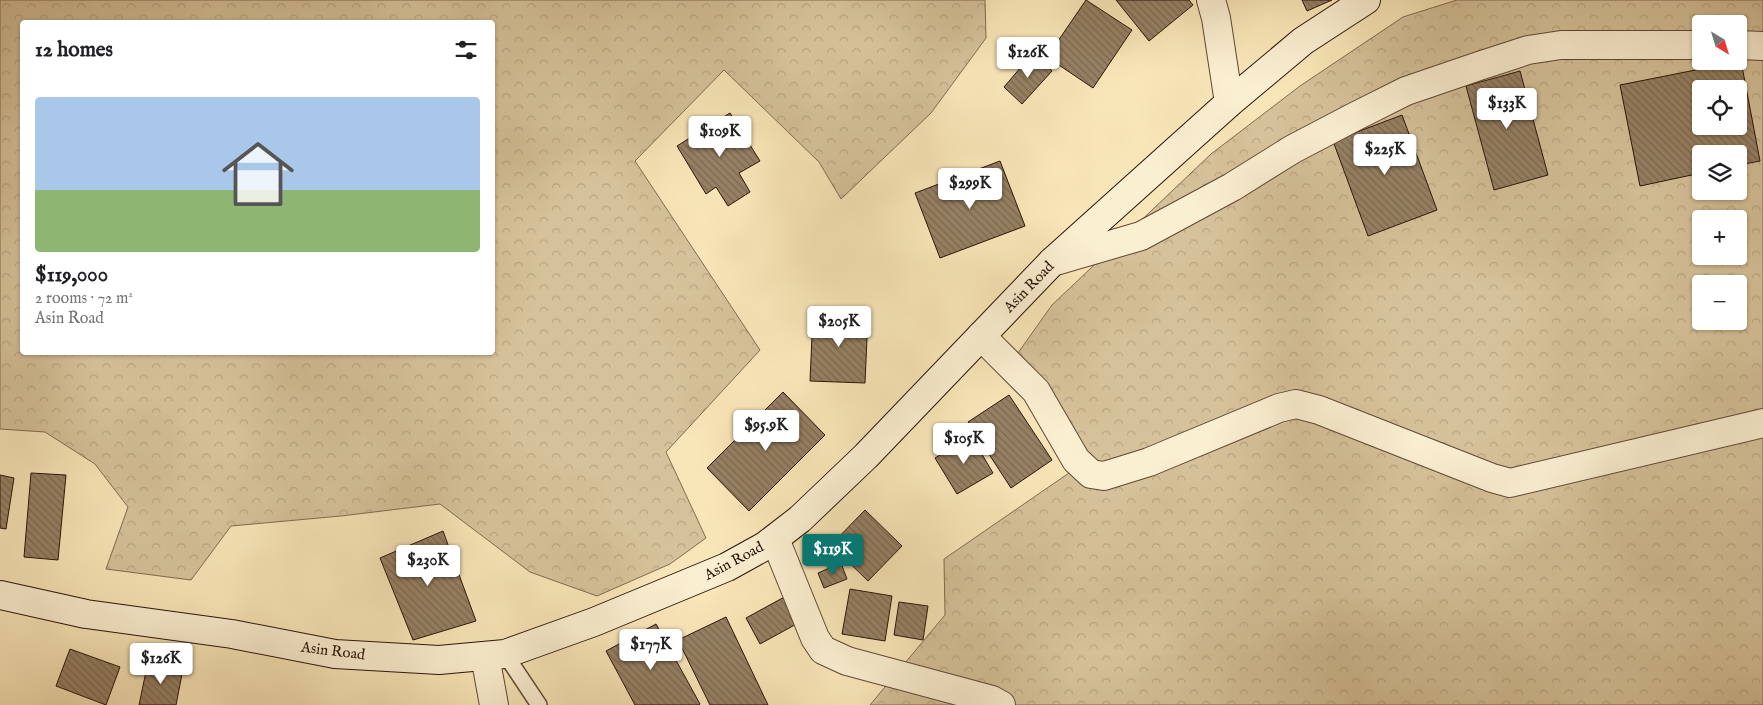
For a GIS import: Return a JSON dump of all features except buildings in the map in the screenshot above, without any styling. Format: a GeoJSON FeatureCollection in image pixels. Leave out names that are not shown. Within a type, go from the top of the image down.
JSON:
{"type":"FeatureCollection","features":[{"type":"Feature","properties":{"kind":"street"},"geometry":{"type":"LineString","coordinates":[[1211,0],[1216,18],[1229,103]]}},
{"type":"Feature","properties":{"kind":"street","name":"Asin Road"},"geometry":{"type":"LineString","coordinates":[[0,595],[86,614],[232,634],[334,654],[439,660],[495,655],[594,622],[727,568],[765,546],[800,519],[866,456],[1052,262],[1229,103],[1303,41],[1366,0]]}},
{"type":"Feature","properties":{"kind":"street"},"geometry":{"type":"LineString","coordinates":[[1052,262],[1141,236],[1202,204],[1293,149],[1356,116],[1406,91],[1479,66],[1528,50],[1561,45],[1692,45]]}},
{"type":"Feature","properties":{"kind":"street"},"geometry":{"type":"LineString","coordinates":[[1748,45],[1763,46]]}},
{"type":"Feature","properties":{"kind":"street"},"geometry":{"type":"LineString","coordinates":[[981,336],[1036,391],[1076,460],[1091,474],[1104,476],[1149,462],[1279,408],[1296,404],[1319,410],[1492,478],[1510,483],[1763,423]]}},
{"type":"Feature","properties":{"kind":"street"},"geometry":{"type":"LineString","coordinates":[[775,538],[815,638],[823,650],[847,661],[992,700],[1001,705]]}},
{"type":"Feature","properties":{"kind":"street"},"geometry":{"type":"LineString","coordinates":[[494,705],[495,655]]}},
{"type":"Feature","properties":{"kind":"lane"},"geometry":{"type":"LineString","coordinates":[[495,655],[539,705]]}},
{"type":"Feature","properties":{"kind":"green space"},"geometry":{"type":"Polygon","coordinates":[[[0,0],[985,0],[986,38],[931,113],[841,199],[819,162],[724,70],[635,161],[760,350],[666,452],[706,538],[670,564],[597,596],[530,572],[440,504],[341,516],[231,526],[191,580],[106,569],[128,507],[95,464],[45,432],[0,429],[0,0]]]}},
{"type":"Feature","properties":{"kind":"green space"},"geometry":{"type":"Polygon","coordinates":[[[1457,0],[1763,0],[1763,705],[870,705],[945,615],[944,559],[1085,462],[1008,367],[1052,305],[1211,154],[1300,86],[1403,17],[1457,0]]]}}]}
